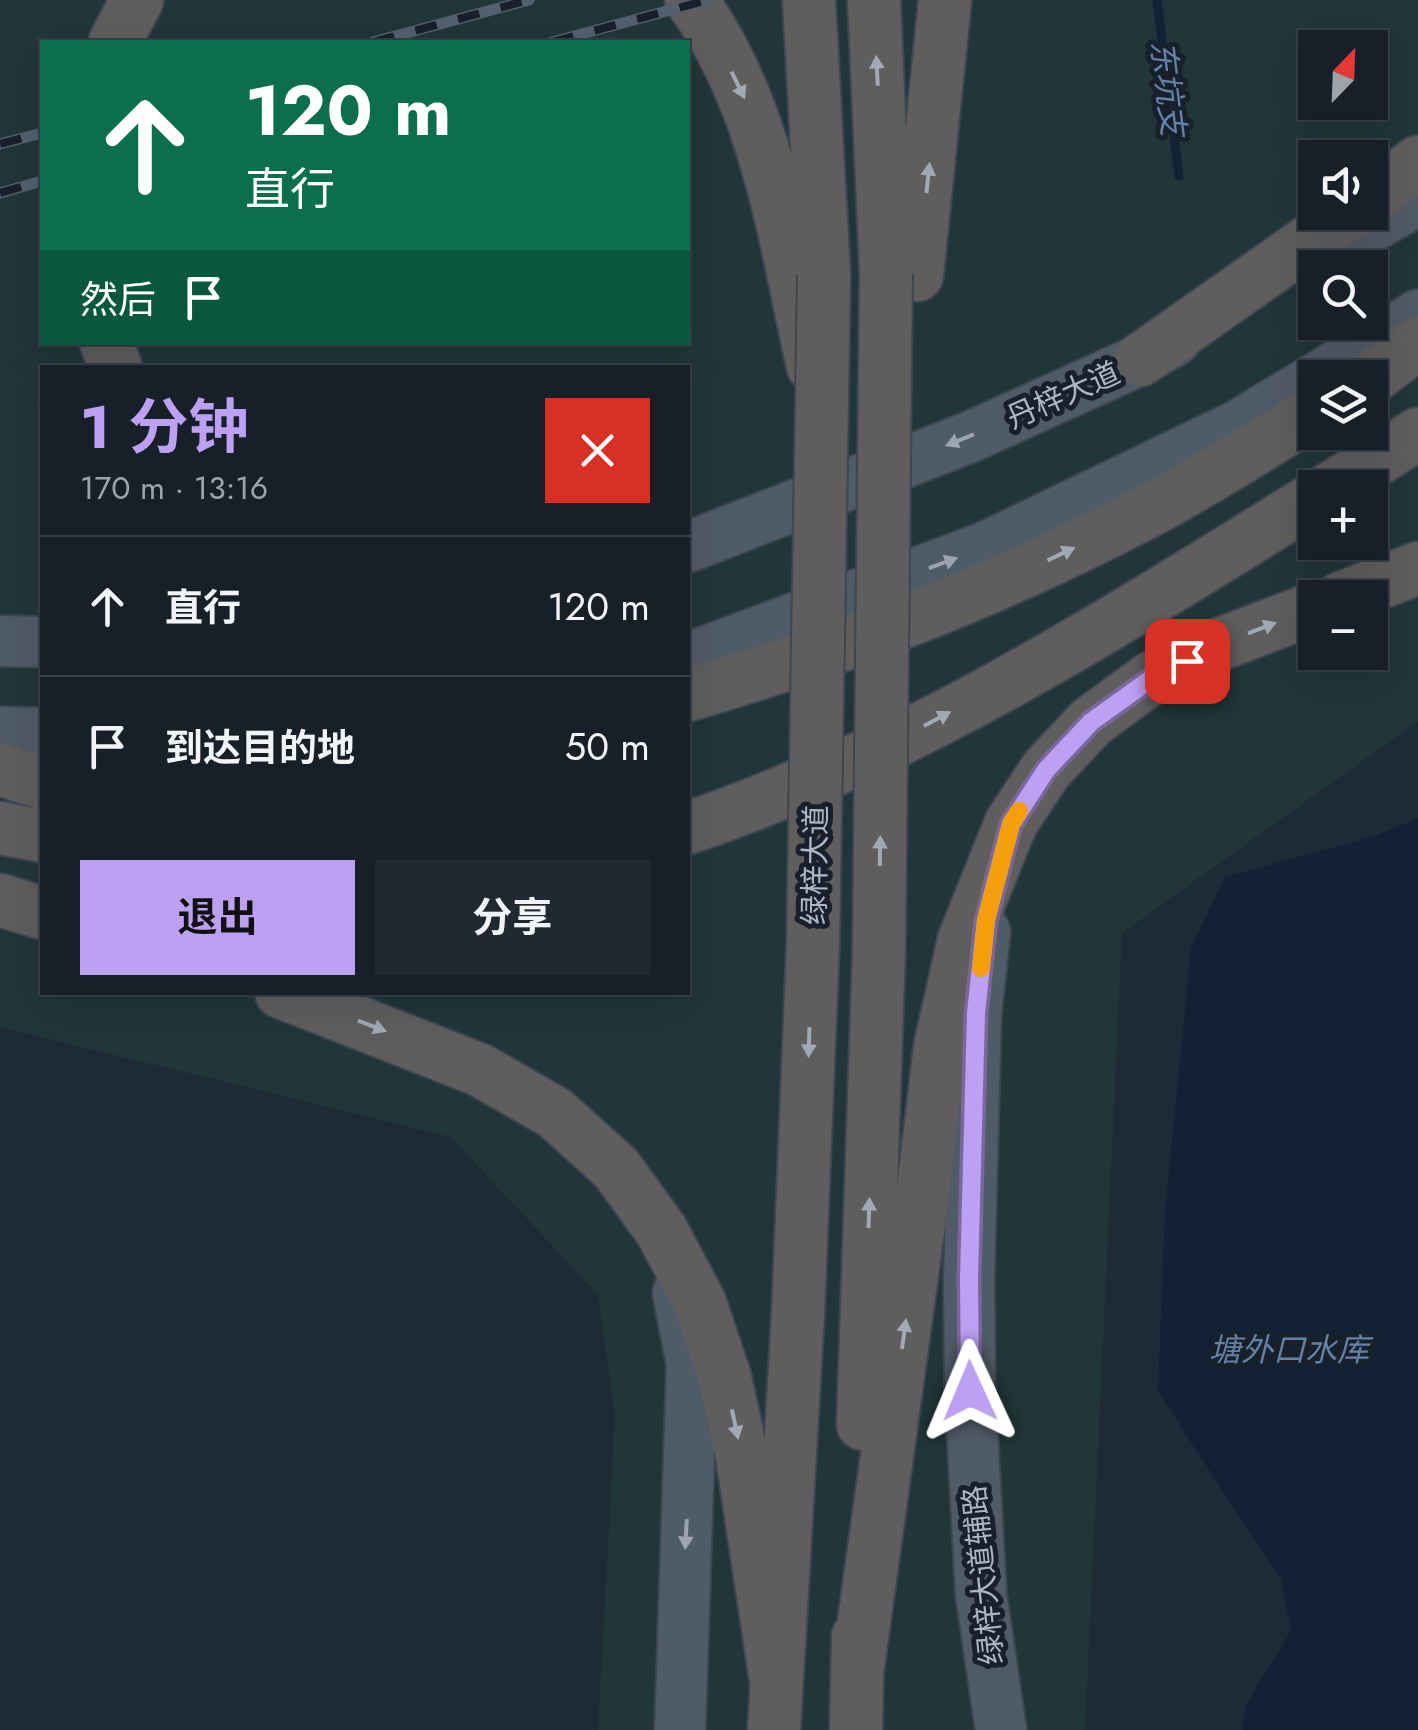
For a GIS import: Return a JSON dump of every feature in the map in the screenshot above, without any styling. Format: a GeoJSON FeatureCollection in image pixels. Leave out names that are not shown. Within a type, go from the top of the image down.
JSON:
{"type":"FeatureCollection","features":[{"type":"Feature","properties":{"kind":"highway"},"geometry":{"type":"LineString","coordinates":[[116,40],[137,0]]}},
{"type":"Feature","properties":{"kind":"highway"},"geometry":{"type":"LineString","coordinates":[[691,0],[708,23],[745,98],[772,183],[808,275]]}},
{"type":"Feature","properties":{"kind":"highway","name":"绿梓大道"},"geometry":{"type":"LineString","coordinates":[[774,1730],[814,944],[823,413],[808,275],[809,0]]}},
{"type":"Feature","properties":{"kind":"highway"},"geometry":{"type":"LineString","coordinates":[[874,0],[902,274]]}},
{"type":"Feature","properties":{"kind":"highway"},"geometry":{"type":"LineString","coordinates":[[856,1730],[879,949],[884,500],[902,274],[946,0]]}},
{"type":"Feature","properties":{"kind":"highway"},"geometry":{"type":"LineString","coordinates":[[1388,185],[1418,162]]}},
{"type":"Feature","properties":{"kind":"highway"},"geometry":{"type":"LineString","coordinates":[[1140,360],[1325,230]]}},
{"type":"Feature","properties":{"kind":"highway"},"geometry":{"type":"LineString","coordinates":[[1388,366],[1418,344]]}},
{"type":"Feature","properties":{"kind":"highway"},"geometry":{"type":"LineString","coordinates":[[690,694],[974,595],[1147,512],[1298,422]]}},
{"type":"Feature","properties":{"kind":"highway"},"geometry":{"type":"LineString","coordinates":[[1360,470],[1418,434]]}},
{"type":"Feature","properties":{"kind":"highway"},"geometry":{"type":"LineString","coordinates":[[690,827],[744,809],[904,736],[1155,598],[1298,509]]}},
{"type":"Feature","properties":{"kind":"highway"},"geometry":{"type":"LineString","coordinates":[[1387,580],[1418,568]]}},
{"type":"Feature","properties":{"kind":"highway"},"geometry":{"type":"LineString","coordinates":[[857,1673],[940,1047],[964,940],[1011,824],[1046,770],[1091,722],[1136,689],[1223,643],[1298,614]]}},
{"type":"Feature","properties":{"kind":"highway"},"geometry":{"type":"LineString","coordinates":[[0,769],[40,782]]}},
{"type":"Feature","properties":{"kind":"highway"},"geometry":{"type":"LineString","coordinates":[[0,828],[40,836]]}},
{"type":"Feature","properties":{"kind":"highway"},"geometry":{"type":"LineString","coordinates":[[0,900],[40,913]]}},
{"type":"Feature","properties":{"kind":"highway"},"geometry":{"type":"LineString","coordinates":[[289,995],[480,1070],[555,1113],[616,1168],[661,1230],[700,1303],[725,1378],[742,1456],[775,1674]]}},
{"type":"Feature","properties":{"kind":"main road","name":"丹梓大道"},"geometry":{"type":"LineString","coordinates":[[690,546],[970,436],[1140,360],[1418,200]]}},
{"type":"Feature","properties":{"kind":"main road"},"geometry":{"type":"LineString","coordinates":[[1345,360],[1418,315]]}},
{"type":"Feature","properties":{"kind":"main road"},"geometry":{"type":"LineString","coordinates":[[690,657],[986,547],[1239,425],[1298,389]]}},
{"type":"Feature","properties":{"kind":"main road"},"geometry":{"type":"LineString","coordinates":[[0,641],[40,642]]}},
{"type":"Feature","properties":{"kind":"main road"},"geometry":{"type":"LineString","coordinates":[[0,732],[40,733]]}},
{"type":"Feature","properties":{"kind":"main road","name":"绿梓大道辅路"},"geometry":{"type":"LineString","coordinates":[[1001,1730],[981,1594],[969,1278],[976,1013],[986,920],[1011,824]]}},
{"type":"Feature","properties":{"kind":"main road"},"geometry":{"type":"LineString","coordinates":[[661,1230],[692,1364],[680,1730]]}},
{"type":"Feature","properties":{"kind":"green space"},"geometry":{"type":"Polygon","coordinates":[[[0,0],[1418,0],[1418,721],[1122,933],[1085,1730],[598,1730],[615,1414],[598,1295],[451,1137],[0,1027],[0,0]]]}},
{"type":"Feature","properties":{"kind":"water","name":"塘外口水库"},"geometry":{"type":"Polygon","coordinates":[[[1418,818],[1418,1730],[1242,1730],[1246,1704],[1291,1631],[1281,1579],[1158,1392],[1165,1211],[1191,948],[1225,877],[1372,837],[1418,818]]]}},
{"type":"Feature","properties":{"kind":"waterway","name":"东坑支"},"geometry":{"type":"LineString","coordinates":[[1157,0],[1179,176]]}},
{"type":"Feature","properties":{"kind":"railway"},"geometry":{"type":"LineString","coordinates":[[380,40],[529,0]]}},
{"type":"Feature","properties":{"kind":"railway"},"geometry":{"type":"LineString","coordinates":[[559,40],[708,0]]}},
{"type":"Feature","properties":{"kind":"railway"},"geometry":{"type":"LineString","coordinates":[[0,144],[40,134]]}},
{"type":"Feature","properties":{"kind":"railway"},"geometry":{"type":"LineString","coordinates":[[0,193],[40,182]]}},
{"type":"Feature","properties":{"kind":"slow traffic"},"geometry":{"type":"LineString","coordinates":[[981,968],[986,920],[1011,824],[1019,811]]}},
{"type":"Feature","properties":{"kind":"route"},"geometry":{"type":"LineString","coordinates":[[970,1391],[976,1013],[986,920],[1011,824],[1046,770],[1091,722],[1152,678],[1187,661]]}}]}
